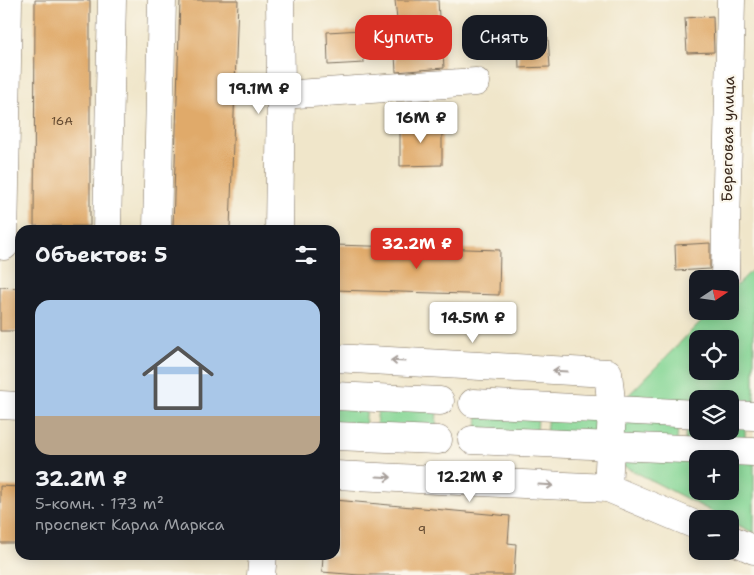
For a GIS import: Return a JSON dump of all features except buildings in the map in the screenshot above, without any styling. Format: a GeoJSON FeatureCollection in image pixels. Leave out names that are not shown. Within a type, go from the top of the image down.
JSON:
{"type":"FeatureCollection","features":[{"type":"Feature","properties":{"kind":"street"},"geometry":{"type":"LineString","coordinates":[[8,0],[8,246]]}},
{"type":"Feature","properties":{"kind":"street"},"geometry":{"type":"LineString","coordinates":[[107,225],[112,0]]}},
{"type":"Feature","properties":{"kind":"street"},"geometry":{"type":"LineString","coordinates":[[157,225],[162,0]]}},
{"type":"Feature","properties":{"kind":"street"},"geometry":{"type":"LineString","coordinates":[[279,225],[280,0]]}},
{"type":"Feature","properties":{"kind":"street","name":"Береговая улица"},"geometry":{"type":"LineString","coordinates":[[725,270],[731,0]]}},
{"type":"Feature","properties":{"kind":"street"},"geometry":{"type":"LineString","coordinates":[[281,95],[476,82]]}},
{"type":"Feature","properties":{"kind":"street"},"geometry":{"type":"LineString","coordinates":[[340,358],[608,373],[612,410],[608,488]]}},
{"type":"Feature","properties":{"kind":"street"},"geometry":{"type":"LineString","coordinates":[[340,396],[440,401]]}},
{"type":"Feature","properties":{"kind":"street"},"geometry":{"type":"LineString","coordinates":[[473,403],[689,414]]}},
{"type":"Feature","properties":{"kind":"street"},"geometry":{"type":"LineString","coordinates":[[0,405],[15,406]]}},
{"type":"Feature","properties":{"kind":"street"},"geometry":{"type":"LineString","coordinates":[[739,415],[754,416]]}},
{"type":"Feature","properties":{"kind":"street"},"geometry":{"type":"LineString","coordinates":[[340,436],[438,440]]}},
{"type":"Feature","properties":{"kind":"street"},"geometry":{"type":"LineString","coordinates":[[472,440],[754,452]]}},
{"type":"Feature","properties":{"kind":"street"},"geometry":{"type":"LineString","coordinates":[[340,475],[608,488],[689,522]]}},
{"type":"Feature","properties":{"kind":"street"},"geometry":{"type":"LineString","coordinates":[[739,544],[754,550]]}},
{"type":"Feature","properties":{"kind":"street"},"geometry":{"type":"LineString","coordinates":[[261,575],[262,560]]}},
{"type":"Feature","properties":{"kind":"green space"},"geometry":{"type":"Polygon","coordinates":[[[754,268],[754,412],[739,411],[739,390],[689,390],[689,410],[616,408],[689,333],[689,380],[739,380],[739,330],[692,330],[702,320],[739,320],[739,283],[754,268]]]}},
{"type":"Feature","properties":{"kind":"green space"},"geometry":{"type":"Polygon","coordinates":[[[340,404],[367,405],[365,428],[340,427],[340,404]]]}},
{"type":"Feature","properties":{"kind":"green space"},"geometry":{"type":"Polygon","coordinates":[[[378,407],[437,409],[436,431],[376,428],[378,407]]]}},
{"type":"Feature","properties":{"kind":"green space"},"geometry":{"type":"Polygon","coordinates":[[[478,410],[538,413],[537,435],[477,432],[478,410]]]}},
{"type":"Feature","properties":{"kind":"green space"},"geometry":{"type":"Polygon","coordinates":[[[548,413],[607,416],[607,438],[546,435],[548,413]]]}},
{"type":"Feature","properties":{"kind":"green space"},"geometry":{"type":"Polygon","coordinates":[[[618,418],[678,420],[677,442],[617,439],[618,418]]]}},
{"type":"Feature","properties":{"kind":"green space"},"geometry":{"type":"Polygon","coordinates":[[[686,421],[689,421],[689,440],[739,440],[739,423],[745,423],[745,445],[685,442],[686,421]]]}},
{"type":"Feature","properties":{"kind":"green space"},"geometry":{"type":"Polygon","coordinates":[[[754,455],[754,533],[739,526],[739,510],[709,510],[689,500],[739,500],[739,456],[754,455]]]}},
{"type":"Feature","properties":{"kind":"green space"},"geometry":{"type":"Polygon","coordinates":[[[689,457],[689,500],[612,460],[689,457]]]}}]}
